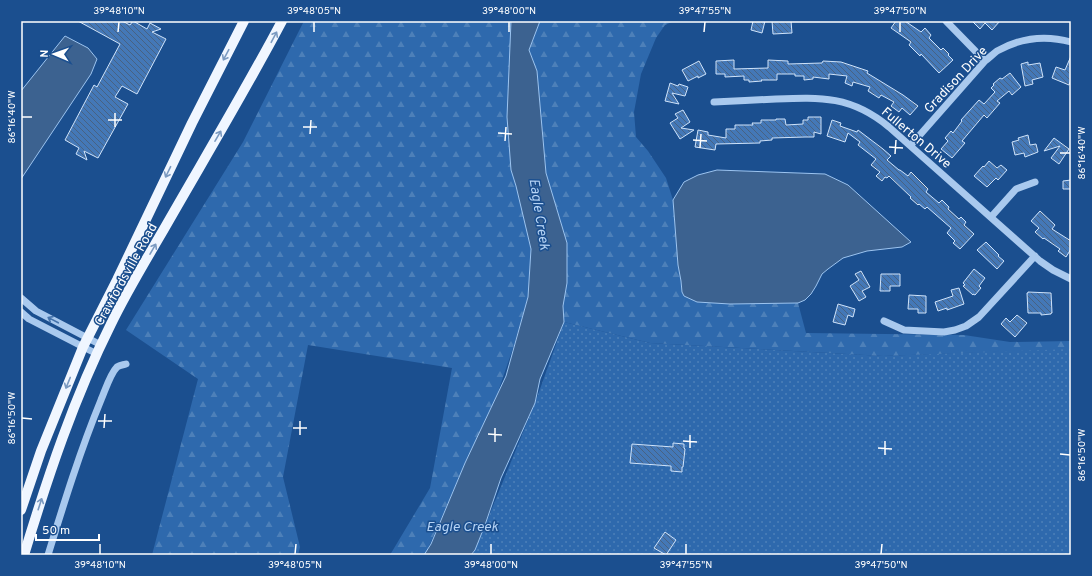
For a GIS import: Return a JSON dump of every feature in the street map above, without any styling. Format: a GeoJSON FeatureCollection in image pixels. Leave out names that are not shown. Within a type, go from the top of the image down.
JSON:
{"type":"FeatureCollection","features":[{"type":"Feature","properties":{"kind":"main road","name":"Crawfordsville Road"},"geometry":{"type":"LineString","coordinates":[[21,510],[41,451],[85,342],[117,280],[192,123],[244,21]]}},
{"type":"Feature","properties":{"kind":"main road","name":"Crawfordsville Road"},"geometry":{"type":"LineString","coordinates":[[24,555],[65,428],[99,350],[130,287],[255,72],[282,21]]}},
{"type":"Feature","properties":{"kind":"street"},"geometry":{"type":"LineString","coordinates":[[946,21],[985,61]]}},
{"type":"Feature","properties":{"kind":"street","name":"Gradison Drive"},"geometry":{"type":"LineString","coordinates":[[911,145],[985,61],[994,54],[1018,42],[1029,39],[1053,38],[1071,42]]}},
{"type":"Feature","properties":{"kind":"street","name":"Fullerton Drive"},"geometry":{"type":"LineString","coordinates":[[714,102],[811,98],[838,101],[860,108],[877,117],[911,145],[990,217],[1046,265],[1071,278]]}},
{"type":"Feature","properties":{"kind":"street"},"geometry":{"type":"LineString","coordinates":[[990,217],[1016,189],[1035,182]]}},
{"type":"Feature","properties":{"kind":"street"},"geometry":{"type":"LineString","coordinates":[[884,321],[904,330],[944,332],[966,326],[979,317],[1035,256]]}},
{"type":"Feature","properties":{"kind":"street"},"geometry":{"type":"LineString","coordinates":[[21,298],[36,311],[99,350]]}},
{"type":"Feature","properties":{"kind":"street"},"geometry":{"type":"LineString","coordinates":[[21,312],[29,319],[85,342],[99,350]]}},
{"type":"Feature","properties":{"kind":"street"},"geometry":{"type":"LineString","coordinates":[[48,555],[86,438],[114,372],[118,366],[126,364]]}},
{"type":"Feature","properties":{"kind":"green space"},"geometry":{"type":"Polygon","coordinates":[[[304,21],[511,21],[531,249],[528,297],[497,395],[424,555],[390,555],[430,488],[452,368],[308,345],[283,477],[300,547],[298,555],[152,555],[198,379],[126,330],[243,142],[304,21]]]}},
{"type":"Feature","properties":{"kind":"green space"},"geometry":{"type":"Polygon","coordinates":[[[540,21],[674,21],[665,25],[656,38],[641,74],[634,112],[636,137],[648,151],[666,178],[673,200],[678,264],[682,292],[684,296],[697,302],[730,304],[798,303],[806,333],[964,335],[1010,342],[1071,341],[1071,349],[883,356],[650,343],[564,322],[562,306],[567,283],[567,243],[546,173],[537,71],[529,50],[540,21]]]}},
{"type":"Feature","properties":{"kind":"green space"},"geometry":{"type":"Polygon","coordinates":[[[564,322],[650,343],[883,356],[1071,348],[1071,555],[473,555],[535,403],[564,322]]]}},
{"type":"Feature","properties":{"kind":"water","name":"Eagle Creek"},"geometry":{"type":"Polygon","coordinates":[[[511,21],[540,21],[529,50],[537,71],[546,173],[567,243],[567,283],[563,306],[564,322],[540,379],[535,403],[501,478],[475,550],[471,555],[424,555],[431,544],[465,463],[506,376],[528,297],[531,249],[511,170],[507,117],[511,21]]]}},
{"type":"Feature","properties":{"kind":"water"},"geometry":{"type":"Polygon","coordinates":[[[65,36],[88,48],[97,59],[91,74],[21,179],[21,91],[65,36]]]}},
{"type":"Feature","properties":{"kind":"water"},"geometry":{"type":"Polygon","coordinates":[[[717,170],[825,174],[848,185],[911,242],[902,247],[867,251],[843,258],[822,274],[811,294],[805,300],[798,303],[730,304],[697,302],[684,296],[682,292],[678,265],[673,200],[684,182],[698,175],[717,170]]]}},
{"type":"Feature","properties":{"kind":"building"},"geometry":{"type":"Polygon","coordinates":[[[78,21],[122,21],[130,25],[133,21],[147,29],[150,23],[161,29],[152,32],[166,39],[137,94],[122,86],[115,97],[128,104],[98,158],[84,151],[87,160],[76,154],[79,148],[65,140],[94,85],[97,87],[120,44],[78,21]]]}},
{"type":"Feature","properties":{"kind":"building"},"geometry":{"type":"Polygon","coordinates":[[[753,21],[765,21],[762,33],[751,30],[753,21]]]}},
{"type":"Feature","properties":{"kind":"building"},"geometry":{"type":"Polygon","coordinates":[[[772,21],[791,21],[792,33],[773,34],[772,21]]]}},
{"type":"Feature","properties":{"kind":"building"},"geometry":{"type":"Polygon","coordinates":[[[896,21],[905,21],[921,32],[925,28],[931,35],[929,38],[941,50],[943,48],[953,60],[939,73],[921,54],[920,56],[909,45],[911,42],[891,28],[896,21]]]}},
{"type":"Feature","properties":{"kind":"building"},"geometry":{"type":"Polygon","coordinates":[[[972,21],[1000,21],[992,30],[985,23],[980,29],[972,21]]]}},
{"type":"Feature","properties":{"kind":"building"},"geometry":{"type":"Polygon","coordinates":[[[1071,56],[1071,80],[1069,85],[1052,78],[1056,67],[1065,70],[1071,56]]]}},
{"type":"Feature","properties":{"kind":"building"},"geometry":{"type":"Polygon","coordinates":[[[734,60],[734,69],[768,68],[768,60],[788,61],[788,64],[822,63],[823,61],[841,62],[868,71],[867,73],[918,106],[910,115],[902,108],[899,112],[891,106],[894,102],[881,95],[879,98],[868,91],[870,87],[853,82],[852,86],[845,83],[847,76],[829,74],[829,79],[813,77],[813,79],[804,80],[804,76],[795,76],[795,74],[777,74],[777,80],[749,82],[749,80],[744,80],[744,76],[725,77],[725,74],[716,74],[716,61],[734,60]]]}},
{"type":"Feature","properties":{"kind":"building"},"geometry":{"type":"Polygon","coordinates":[[[699,61],[706,74],[688,81],[682,70],[699,61]]]}},
{"type":"Feature","properties":{"kind":"building"},"geometry":{"type":"Polygon","coordinates":[[[1028,62],[1028,65],[1040,63],[1043,77],[1032,80],[1033,84],[1025,86],[1021,64],[1028,62]]]}},
{"type":"Feature","properties":{"kind":"building"},"geometry":{"type":"Polygon","coordinates":[[[1010,73],[1021,87],[1012,95],[1009,91],[997,101],[1000,103],[987,118],[984,115],[962,141],[965,143],[952,158],[941,149],[948,141],[945,138],[951,131],[953,133],[962,121],[961,120],[979,100],[984,104],[995,92],[991,88],[994,85],[993,84],[1000,78],[1002,79],[1010,73]]]}},
{"type":"Feature","properties":{"kind":"building"},"geometry":{"type":"Polygon","coordinates":[[[670,83],[688,87],[685,96],[672,93],[679,104],[665,101],[670,83]]]}},
{"type":"Feature","properties":{"kind":"building"},"geometry":{"type":"Polygon","coordinates":[[[683,110],[690,122],[681,128],[694,130],[680,139],[670,123],[678,118],[675,114],[683,110]]]}},
{"type":"Feature","properties":{"kind":"building"},"geometry":{"type":"Polygon","coordinates":[[[808,117],[821,117],[821,134],[814,132],[814,137],[772,138],[772,140],[760,141],[760,143],[716,144],[715,150],[695,147],[698,130],[708,132],[708,135],[726,138],[726,129],[735,129],[735,125],[753,125],[752,123],[761,123],[761,120],[776,119],[785,119],[786,125],[803,124],[803,120],[808,120],[808,117]]]}},
{"type":"Feature","properties":{"kind":"building"},"geometry":{"type":"Polygon","coordinates":[[[832,120],[841,123],[840,126],[857,132],[858,130],[883,149],[891,156],[887,160],[908,176],[911,172],[928,189],[926,192],[939,203],[942,200],[949,207],[948,209],[959,219],[961,217],[966,222],[964,225],[974,234],[960,249],[953,243],[955,241],[947,233],[951,228],[927,207],[925,209],[919,204],[918,205],[889,176],[887,178],[885,177],[882,181],[876,176],[880,172],[871,165],[876,159],[858,145],[860,142],[848,133],[845,142],[827,136],[832,120]]]}},
{"type":"Feature","properties":{"kind":"building"},"geometry":{"type":"Polygon","coordinates":[[[1028,135],[1030,145],[1036,144],[1038,152],[1025,157],[1024,153],[1015,155],[1012,142],[1019,140],[1018,138],[1028,135]]]}},
{"type":"Feature","properties":{"kind":"building"},"geometry":{"type":"Polygon","coordinates":[[[1054,138],[1069,149],[1059,164],[1051,158],[1060,146],[1044,151],[1054,138]]]}},
{"type":"Feature","properties":{"kind":"building"},"geometry":{"type":"Polygon","coordinates":[[[989,161],[997,168],[1001,165],[1007,170],[998,180],[996,178],[987,187],[974,176],[989,161]]]}},
{"type":"Feature","properties":{"kind":"building"},"geometry":{"type":"Polygon","coordinates":[[[1071,180],[1071,189],[1063,189],[1063,181],[1071,180]]]}},
{"type":"Feature","properties":{"kind":"building"},"geometry":{"type":"Polygon","coordinates":[[[1040,211],[1055,225],[1052,229],[1071,241],[1071,249],[1066,257],[1058,251],[1060,249],[1044,238],[1043,239],[1035,232],[1039,228],[1031,221],[1040,211]]]}},
{"type":"Feature","properties":{"kind":"building"},"geometry":{"type":"Polygon","coordinates":[[[986,242],[1004,261],[997,269],[977,250],[986,242]]]}},
{"type":"Feature","properties":{"kind":"building"},"geometry":{"type":"Polygon","coordinates":[[[974,269],[985,278],[979,286],[981,288],[975,295],[973,295],[963,286],[965,285],[963,283],[974,269]]]}},
{"type":"Feature","properties":{"kind":"building"},"geometry":{"type":"Polygon","coordinates":[[[861,271],[870,287],[862,291],[866,297],[859,301],[850,286],[859,280],[855,274],[861,271]]]}},
{"type":"Feature","properties":{"kind":"building"},"geometry":{"type":"Polygon","coordinates":[[[881,274],[900,274],[900,286],[890,286],[890,291],[880,291],[881,274]]]}},
{"type":"Feature","properties":{"kind":"building"},"geometry":{"type":"Polygon","coordinates":[[[959,288],[964,304],[947,310],[947,308],[938,311],[935,302],[953,296],[951,290],[959,288]]]}},
{"type":"Feature","properties":{"kind":"building"},"geometry":{"type":"Polygon","coordinates":[[[1028,292],[1051,293],[1052,313],[1041,315],[1041,313],[1028,313],[1028,292]]]}},
{"type":"Feature","properties":{"kind":"building"},"geometry":{"type":"Polygon","coordinates":[[[909,295],[926,296],[926,313],[918,313],[918,309],[908,309],[909,295]]]}},
{"type":"Feature","properties":{"kind":"building"},"geometry":{"type":"Polygon","coordinates":[[[838,304],[855,309],[853,317],[848,315],[845,325],[833,322],[838,304]]]}},
{"type":"Feature","properties":{"kind":"building"},"geometry":{"type":"Polygon","coordinates":[[[1017,315],[1027,323],[1015,337],[1001,324],[1006,318],[1010,322],[1017,315]]]}},
{"type":"Feature","properties":{"kind":"building"},"geometry":{"type":"Polygon","coordinates":[[[673,443],[684,444],[685,449],[682,472],[671,471],[671,466],[630,463],[632,444],[673,447],[673,443]]]}},
{"type":"Feature","properties":{"kind":"building"},"geometry":{"type":"Polygon","coordinates":[[[665,532],[676,540],[666,555],[654,548],[665,532]]]}}]}
